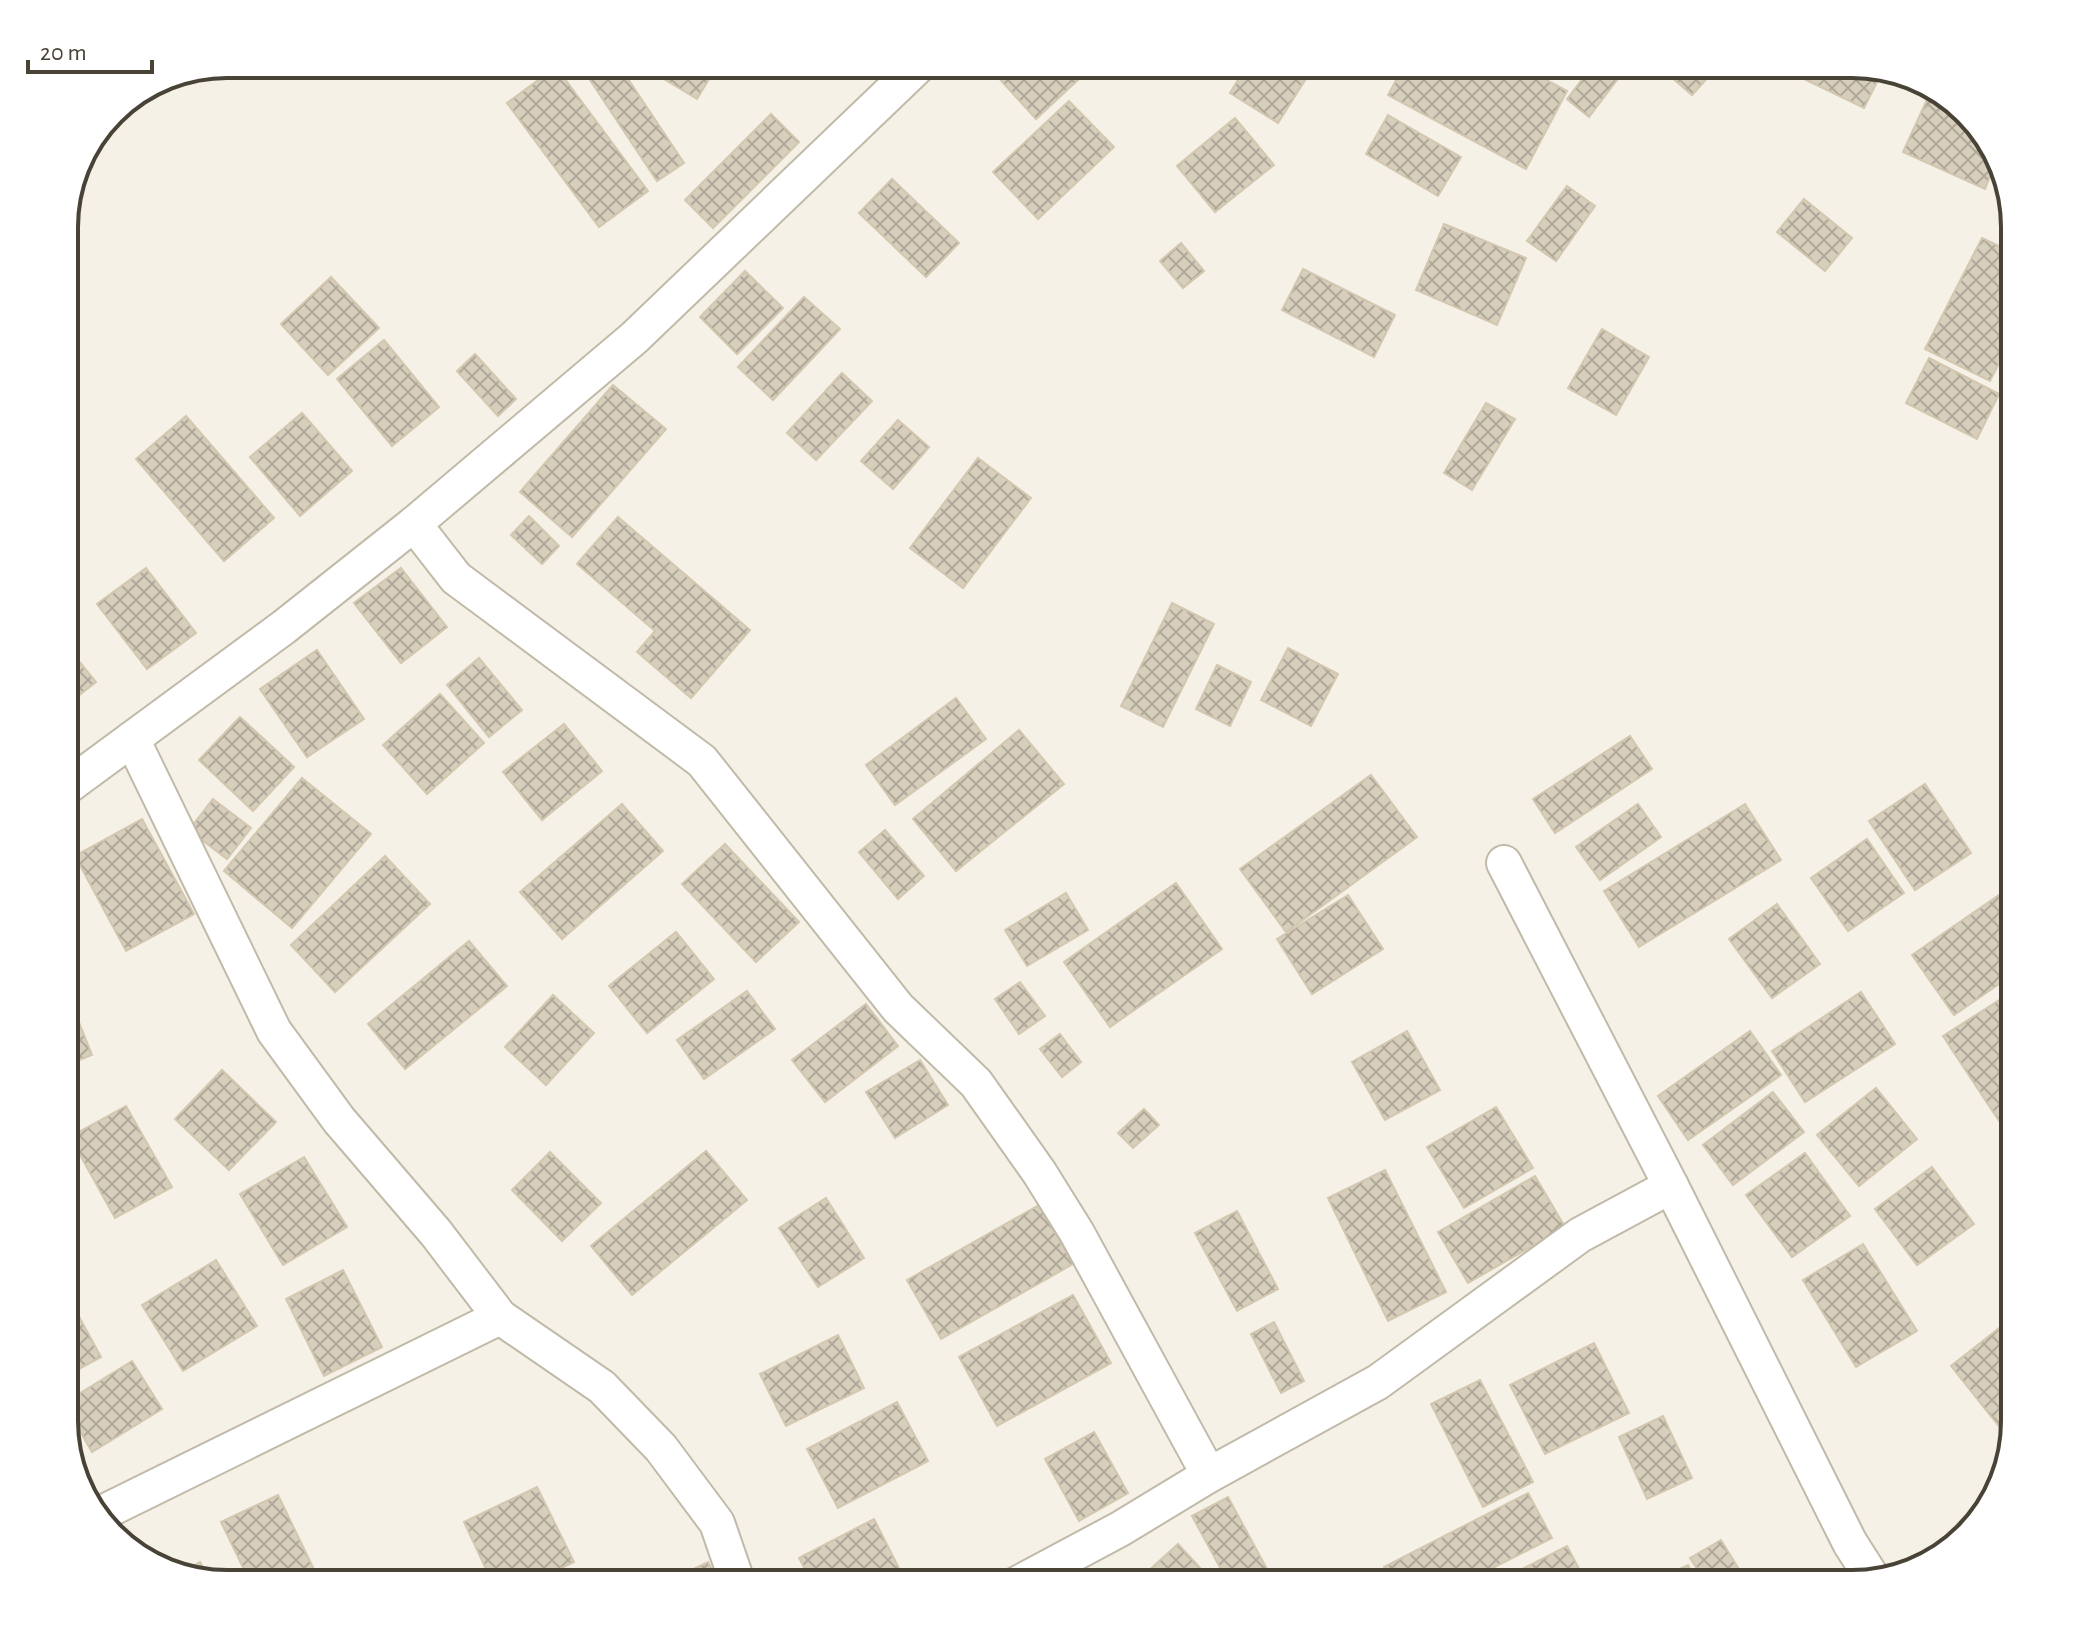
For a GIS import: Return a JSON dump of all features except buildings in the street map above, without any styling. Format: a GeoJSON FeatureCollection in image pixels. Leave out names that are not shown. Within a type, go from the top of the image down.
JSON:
{"type":"FeatureCollection","features":[{"type":"Feature","properties":{"kind":"street"},"geometry":{"type":"LineString","coordinates":[[78,779],[284,627],[414,524],[634,338],[905,78]]}},
{"type":"Feature","properties":{"kind":"street"},"geometry":{"type":"LineString","coordinates":[[414,524],[456,578],[702,761],[898,1008],[976,1083],[1039,1172],[1077,1233],[1209,1475]]}},
{"type":"Feature","properties":{"kind":"street"},"geometry":{"type":"LineString","coordinates":[[132,739],[274,1031],[339,1120],[436,1233],[500,1317],[602,1387],[661,1448],[717,1523],[733,1570]]}},
{"type":"Feature","properties":{"kind":"street"},"geometry":{"type":"LineString","coordinates":[[1504,863],[1850,1543],[1867,1569]]}},
{"type":"Feature","properties":{"kind":"street"},"geometry":{"type":"LineString","coordinates":[[1043,1570],[1378,1382],[1580,1235],[1671,1186]]}},
{"type":"Feature","properties":{"kind":"street"},"geometry":{"type":"LineString","coordinates":[[108,1510],[500,1317]]}}]}
